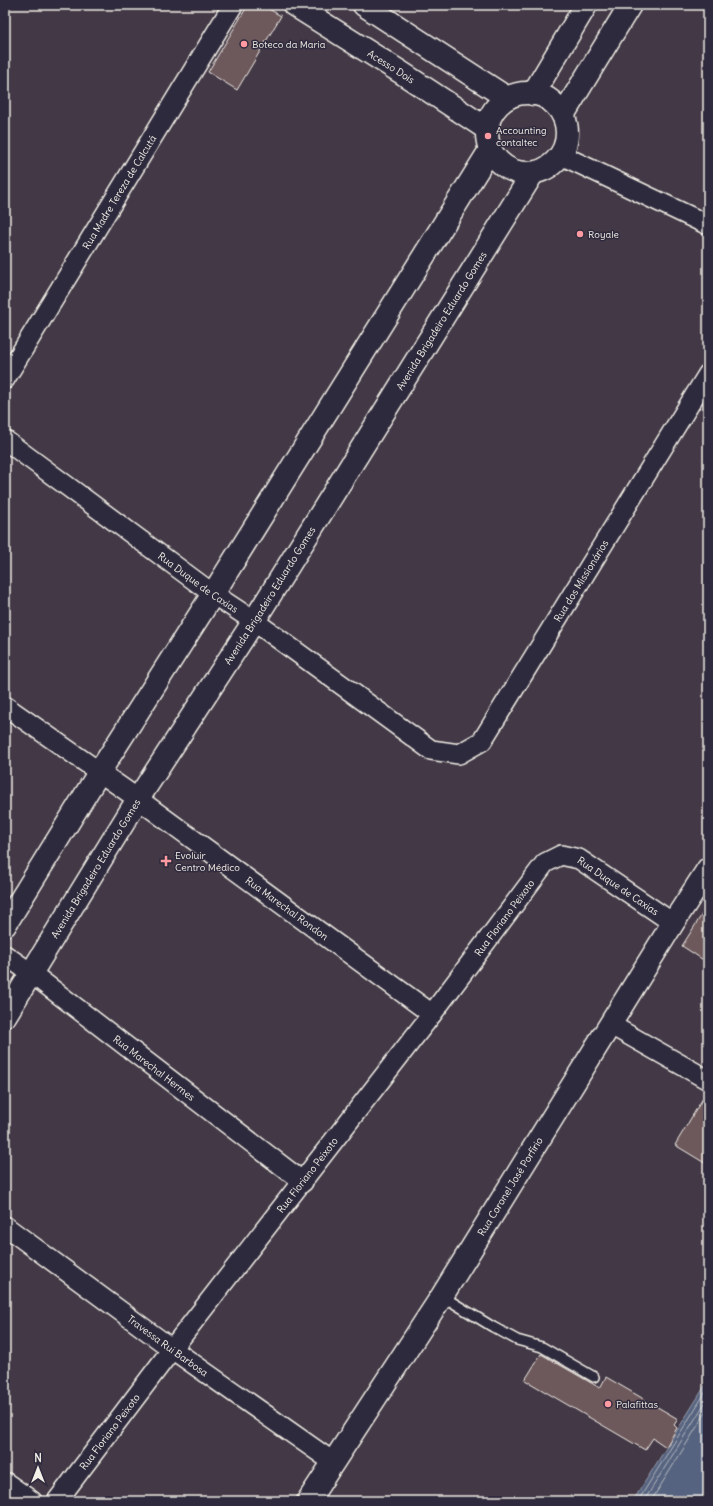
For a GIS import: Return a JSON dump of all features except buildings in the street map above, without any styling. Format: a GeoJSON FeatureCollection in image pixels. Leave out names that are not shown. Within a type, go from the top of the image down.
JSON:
{"type":"FeatureCollection","features":[{"type":"Feature","properties":{"kind":"street","name":"Rua Madre Tereza de Calcutá"},"geometry":{"type":"LineString","coordinates":[[5,379],[233,5]]}},
{"type":"Feature","properties":{"kind":"street","name":"Acesso Dois"},"geometry":{"type":"LineString","coordinates":[[294,5],[402,73],[489,139]]}},
{"type":"Feature","properties":{"kind":"street"},"geometry":{"type":"LineString","coordinates":[[364,5],[507,98]]}},
{"type":"Feature","properties":{"kind":"street"},"geometry":{"type":"LineString","coordinates":[[533,94],[586,5]]}},
{"type":"Feature","properties":{"kind":"street"},"geometry":{"type":"LineString","coordinates":[[563,115],[630,5]]}},
{"type":"Feature","properties":{"kind":"street"},"geometry":{"type":"LineString","coordinates":[[533,94],[545,98],[555,105],[563,115],[567,126],[565,148],[552,165],[533,173],[520,172],[508,168],[498,160],[489,139],[490,117],[498,106],[507,98],[515,95],[533,94]]}},
{"type":"Feature","properties":{"kind":"street"},"geometry":{"type":"LineString","coordinates":[[5,926],[100,771],[213,594],[489,139]]}},
{"type":"Feature","properties":{"kind":"street"},"geometry":{"type":"LineString","coordinates":[[561,155],[708,225]]}},
{"type":"Feature","properties":{"kind":"street","name":"Avenida Brigadeiro Eduardo Gomes"},"geometry":{"type":"LineString","coordinates":[[5,1016],[138,799],[254,621],[533,173]]}},
{"type":"Feature","properties":{"kind":"street","name":"Rua dos Missionários"},"geometry":{"type":"LineString","coordinates":[[431,750],[459,754],[482,741],[708,374]]}},
{"type":"Feature","properties":{"kind":"street","name":"Rua Duque de Caxias"},"geometry":{"type":"LineString","coordinates":[[5,440],[213,594],[254,621],[431,750]]}},
{"type":"Feature","properties":{"kind":"street","name":"Rua Marechal Rondon"},"geometry":{"type":"LineString","coordinates":[[5,706],[100,771],[432,1014]]}},
{"type":"Feature","properties":{"kind":"street","name":"Rua Duque de Caxias"},"geometry":{"type":"LineString","coordinates":[[561,855],[579,860],[673,923]]}},
{"type":"Feature","properties":{"kind":"street","name":"Rua Floriano Peixoto"},"geometry":{"type":"LineString","coordinates":[[57,1501],[172,1349],[432,1014],[545,863],[561,855]]}},
{"type":"Feature","properties":{"kind":"street","name":"Rua Coronel José Porfírio"},"geometry":{"type":"LineString","coordinates":[[308,1501],[442,1296],[708,869]]}},
{"type":"Feature","properties":{"kind":"street","name":"Rua Marechal Hermes"},"geometry":{"type":"LineString","coordinates":[[5,955],[31,973],[303,1182]]}},
{"type":"Feature","properties":{"kind":"street"},"geometry":{"type":"LineString","coordinates":[[611,1025],[708,1080]]}},
{"type":"Feature","properties":{"kind":"street","name":"Travessa Rui Barbosa"},"geometry":{"type":"LineString","coordinates":[[5,1226],[172,1349],[333,1462]]}},
{"type":"Feature","properties":{"kind":"street"},"geometry":{"type":"LineString","coordinates":[[5,1482],[32,1501]]}},
{"type":"Feature","properties":{"kind":"lane"},"geometry":{"type":"LineString","coordinates":[[442,1296],[517,1340],[542,1347],[594,1376]]}},
{"type":"Feature","properties":{"kind":"water"},"geometry":{"type":"Polygon","coordinates":[[[708,1381],[708,1501],[633,1501],[708,1381]]]}},
{"type":"Feature","properties":{"kind":"place","name":"Boteco da Maria"},"geometry":{"type":"Point","coordinates":[244,44]}},
{"type":"Feature","properties":{"kind":"place","name":"Accounting contaltec"},"geometry":{"type":"Point","coordinates":[488,136]}},
{"type":"Feature","properties":{"kind":"place","name":"Royale"},"geometry":{"type":"Point","coordinates":[580,234]}},
{"type":"Feature","properties":{"kind":"place","name":"Evoluir Centro Médico"},"geometry":{"type":"Point","coordinates":[166,861]}},
{"type":"Feature","properties":{"kind":"place","name":"Palafittas"},"geometry":{"type":"Point","coordinates":[608,1404]}}]}
